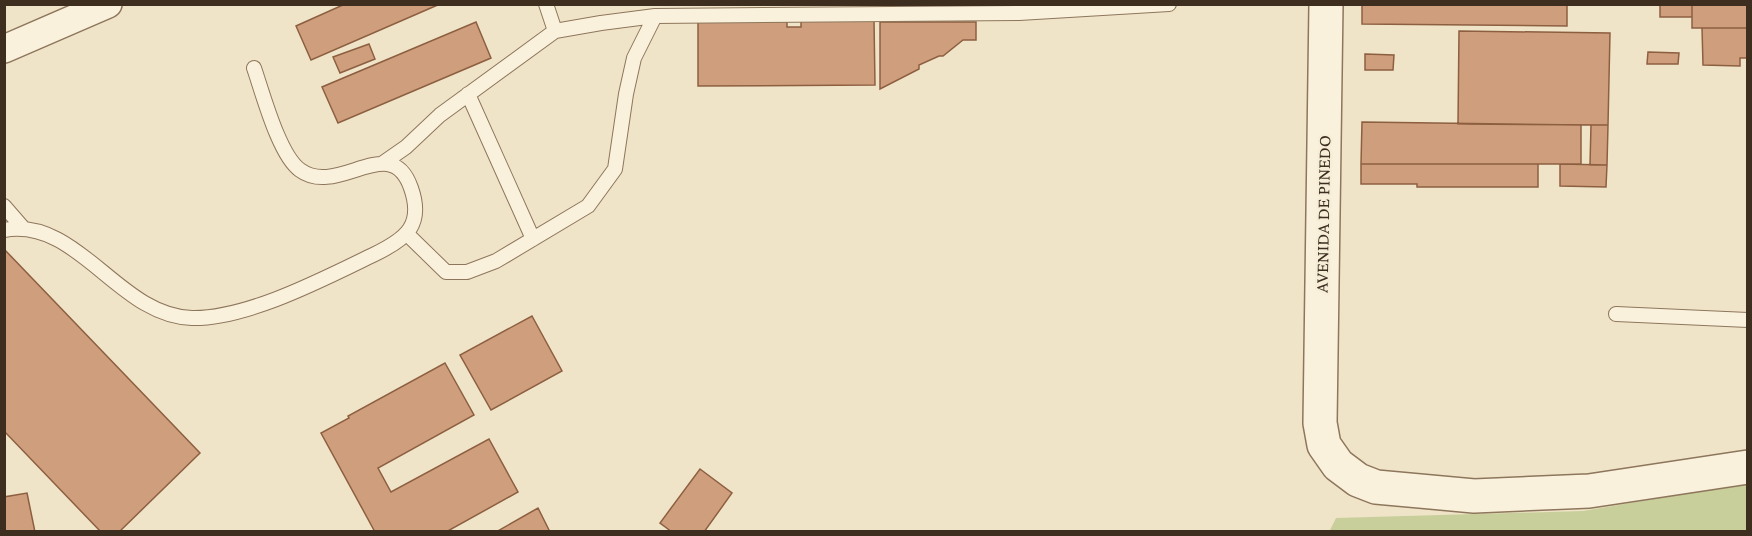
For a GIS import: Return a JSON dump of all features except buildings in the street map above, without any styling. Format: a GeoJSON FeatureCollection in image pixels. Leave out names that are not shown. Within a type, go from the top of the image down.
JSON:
{"type":"FeatureCollection","features":[{"type":"Feature","properties":{"kind":"street"},"geometry":{"type":"LineString","coordinates":[[4,49],[108,4]]}},
{"type":"Feature","properties":{"kind":"street","name":"AVENIDA DE PINEDO"},"geometry":{"type":"LineString","coordinates":[[1326,4],[1320,423],[1324,445],[1338,465],[1358,480],[1376,487],[1473,496],[1589,491],[1748,467]]}},
{"type":"Feature","properties":{"kind":"lane"},"geometry":{"type":"LineString","coordinates":[[546,4],[555,31]]}},
{"type":"Feature","properties":{"kind":"lane"},"geometry":{"type":"LineString","coordinates":[[633,4],[634,19]]}},
{"type":"Feature","properties":{"kind":"lane"},"geometry":{"type":"LineString","coordinates":[[254,68],[286,155],[300,170],[323,178],[341,176],[383,163],[406,147],[440,115],[555,31],[655,16],[861,9],[1019,9],[1169,4]]}},
{"type":"Feature","properties":{"kind":"lane"},"geometry":{"type":"LineString","coordinates":[[407,234],[446,272],[467,272],[496,261],[588,206],[615,169],[626,94],[634,58],[655,16]]}},
{"type":"Feature","properties":{"kind":"lane"},"geometry":{"type":"LineString","coordinates":[[468,94],[533,239]]}},
{"type":"Feature","properties":{"kind":"lane"},"geometry":{"type":"LineString","coordinates":[[4,230],[34,229],[59,239],[142,302],[166,314],[192,318],[215,316],[284,296],[399,242],[407,234],[415,219],[412,190],[405,172],[395,165],[383,163]]}},
{"type":"Feature","properties":{"kind":"lane"},"geometry":{"type":"LineString","coordinates":[[4,206],[24,229]]}},
{"type":"Feature","properties":{"kind":"lane"},"geometry":{"type":"LineString","coordinates":[[1616,314],[1748,320]]}},
{"type":"Feature","properties":{"kind":"green space"},"geometry":{"type":"Polygon","coordinates":[[[1747,483],[1747,531],[1329,532],[1336,518],[1583,511],[1747,483]]]}}]}
